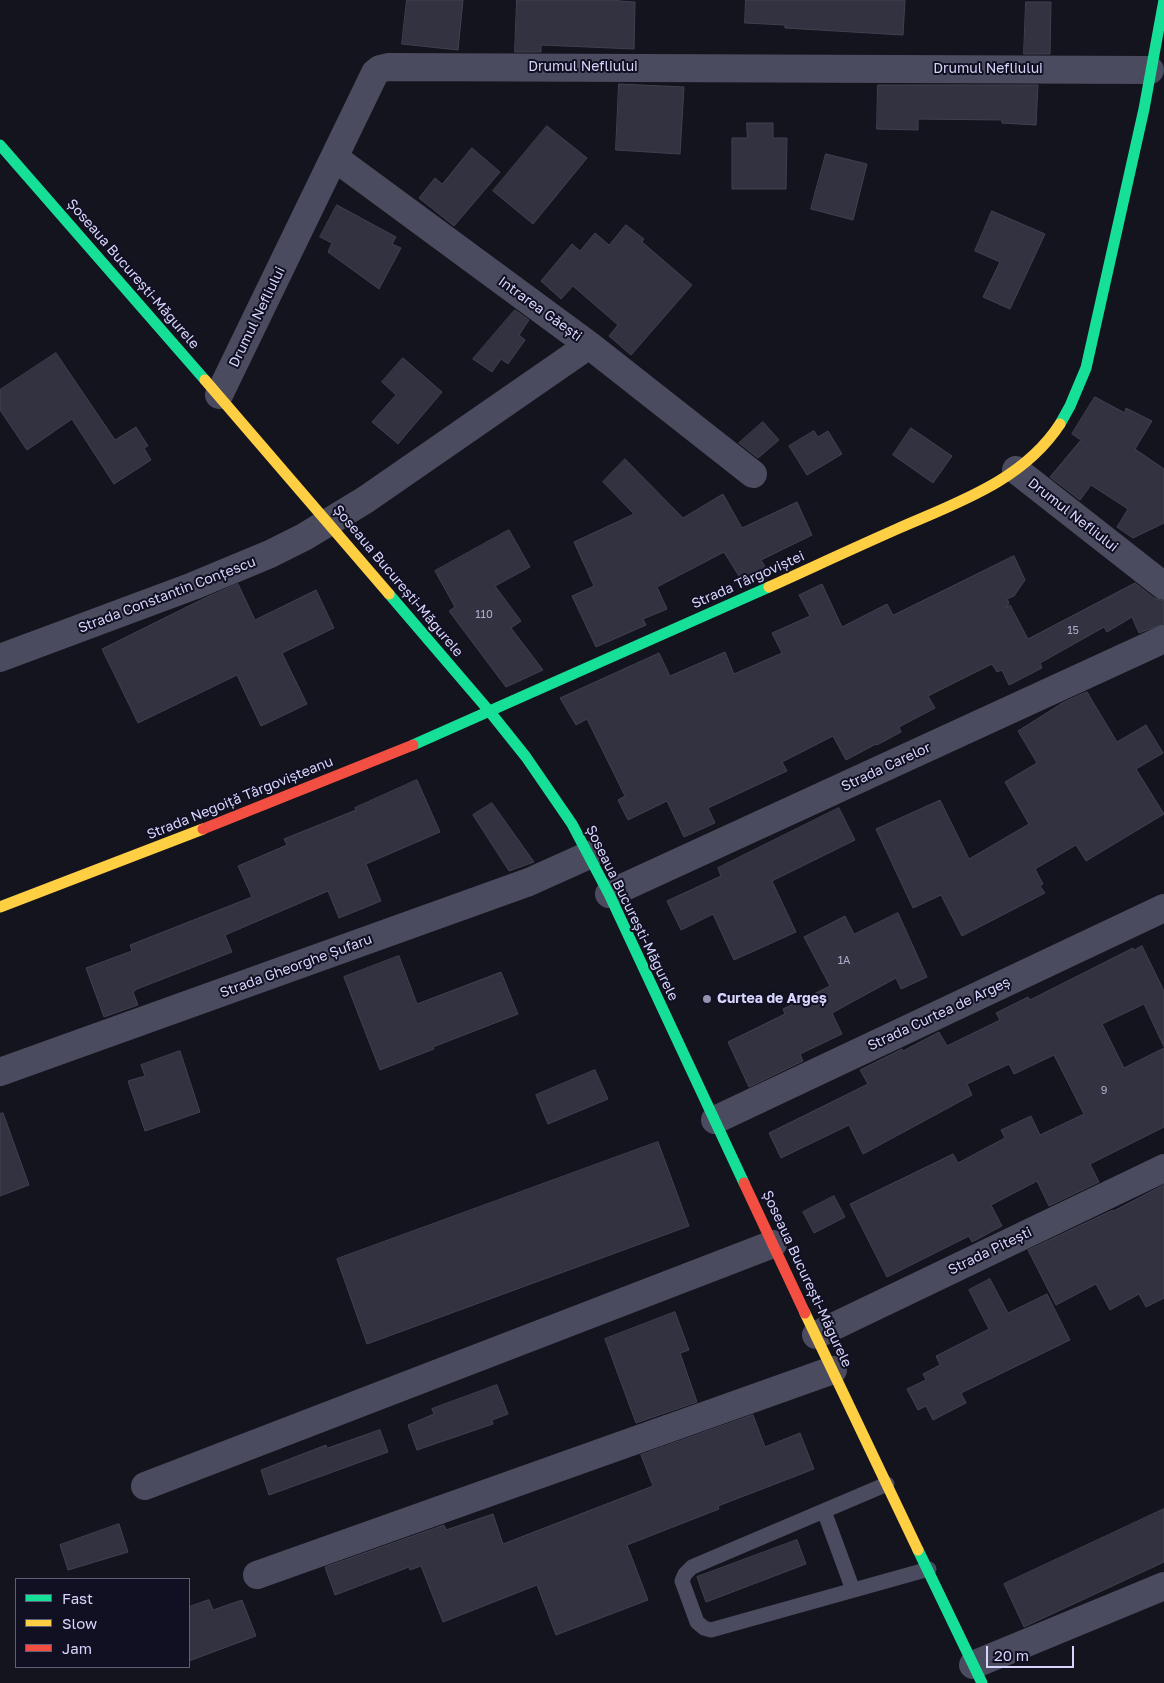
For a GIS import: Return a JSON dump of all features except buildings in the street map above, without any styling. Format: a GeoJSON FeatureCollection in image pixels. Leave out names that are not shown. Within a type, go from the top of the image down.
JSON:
{"type":"FeatureCollection","features":[{"type":"Feature","properties":{"kind":"main road","name":"Drumul Nefliului"},"geometry":{"type":"LineString","coordinates":[[1016,470],[1050,439],[1073,400],[1086,368],[1144,109],[1164,0]]}},
{"type":"Feature","properties":{"kind":"main road","name":"Șoseaua București-Măgurele"},"geometry":{"type":"LineString","coordinates":[[0,145],[329,522],[490,712],[547,786],[572,824],[609,894],[978,1674]]}},
{"type":"Feature","properties":{"kind":"main road","name":"Strada Târgoviștei"},"geometry":{"type":"LineString","coordinates":[[490,712],[958,502],[992,485],[1016,470]]}},
{"type":"Feature","properties":{"kind":"main road","name":"Strada Negoiță Târgovișteanu"},"geometry":{"type":"LineString","coordinates":[[0,907],[234,817],[490,712]]}},
{"type":"Feature","properties":{"kind":"street","name":"Drumul Nefliului"},"geometry":{"type":"LineString","coordinates":[[219,395],[375,73],[380,69],[388,67],[1150,70]]}},
{"type":"Feature","properties":{"kind":"street","name":"Intrarea Găești"},"geometry":{"type":"LineString","coordinates":[[329,522],[365,500],[589,345],[335,158]]}},
{"type":"Feature","properties":{"kind":"street"},"geometry":{"type":"LineString","coordinates":[[589,345],[753,474]]}},
{"type":"Feature","properties":{"kind":"street","name":"Drumul Nefliului"},"geometry":{"type":"LineString","coordinates":[[1016,470],[1164,586]]}},
{"type":"Feature","properties":{"kind":"street","name":"Strada Constantin Conțescu"},"geometry":{"type":"LineString","coordinates":[[0,658],[105,620],[253,561],[304,537],[329,522]]}},
{"type":"Feature","properties":{"kind":"street","name":"Strada Carelor"},"geometry":{"type":"LineString","coordinates":[[609,894],[1164,639]]}},
{"type":"Feature","properties":{"kind":"street","name":"Strada Gheorghe Șufaru"},"geometry":{"type":"LineString","coordinates":[[0,1072],[528,882],[589,855]]}},
{"type":"Feature","properties":{"kind":"street","name":"Strada Curtea de Argeș"},"geometry":{"type":"LineString","coordinates":[[715,1120],[1164,908]]}},
{"type":"Feature","properties":{"kind":"street","name":"Strada Pitești"},"geometry":{"type":"LineString","coordinates":[[816,1335],[1164,1168]]}},
{"type":"Feature","properties":{"kind":"street"},"geometry":{"type":"LineString","coordinates":[[145,1486],[773,1244]]}},
{"type":"Feature","properties":{"kind":"street"},"geometry":{"type":"LineString","coordinates":[[257,1575],[833,1370]]}},
{"type":"Feature","properties":{"kind":"street"},"geometry":{"type":"LineString","coordinates":[[978,1674],[1164,1586]]}},
{"type":"Feature","properties":{"kind":"lane"},"geometry":{"type":"LineString","coordinates":[[887,1484],[692,1567],[685,1574],[682,1582],[697,1622],[704,1628],[711,1630],[929,1569]]}},
{"type":"Feature","properties":{"kind":"lane"},"geometry":{"type":"LineString","coordinates":[[824,1511],[853,1590]]}},
{"type":"Feature","properties":{"kind":"traffic: fast"},"geometry":{"type":"LineString","coordinates":[[1060,424],[1086,368],[1144,109],[1164,0]]}},
{"type":"Feature","properties":{"kind":"traffic: fast"},"geometry":{"type":"LineString","coordinates":[[0,145],[205,380]]}},
{"type":"Feature","properties":{"kind":"traffic: fast"},"geometry":{"type":"LineString","coordinates":[[413,745],[769,587]]}},
{"type":"Feature","properties":{"kind":"traffic: fast"},"geometry":{"type":"LineString","coordinates":[[389,594],[526,757],[572,824],[609,894],[744,1183]]}},
{"type":"Feature","properties":{"kind":"traffic: fast"},"geometry":{"type":"LineString","coordinates":[[918,1550],[982,1683]]}},
{"type":"Feature","properties":{"kind":"traffic: slow"},"geometry":{"type":"LineString","coordinates":[[205,380],[389,594]]}},
{"type":"Feature","properties":{"kind":"traffic: slow"},"geometry":{"type":"LineString","coordinates":[[769,587],[987,488],[1027,461],[1045,444],[1060,424]]}},
{"type":"Feature","properties":{"kind":"traffic: slow"},"geometry":{"type":"LineString","coordinates":[[0,907],[203,829]]}},
{"type":"Feature","properties":{"kind":"traffic: slow"},"geometry":{"type":"LineString","coordinates":[[805,1313],[918,1550]]}},
{"type":"Feature","properties":{"kind":"traffic: jam"},"geometry":{"type":"LineString","coordinates":[[203,829],[413,745]]}},
{"type":"Feature","properties":{"kind":"traffic: jam"},"geometry":{"type":"LineString","coordinates":[[744,1183],[805,1313]]}},
{"type":"Feature","properties":{"kind":"place","name":"Curtea de Argeș"},"geometry":{"type":"Point","coordinates":[707,999]}}]}
